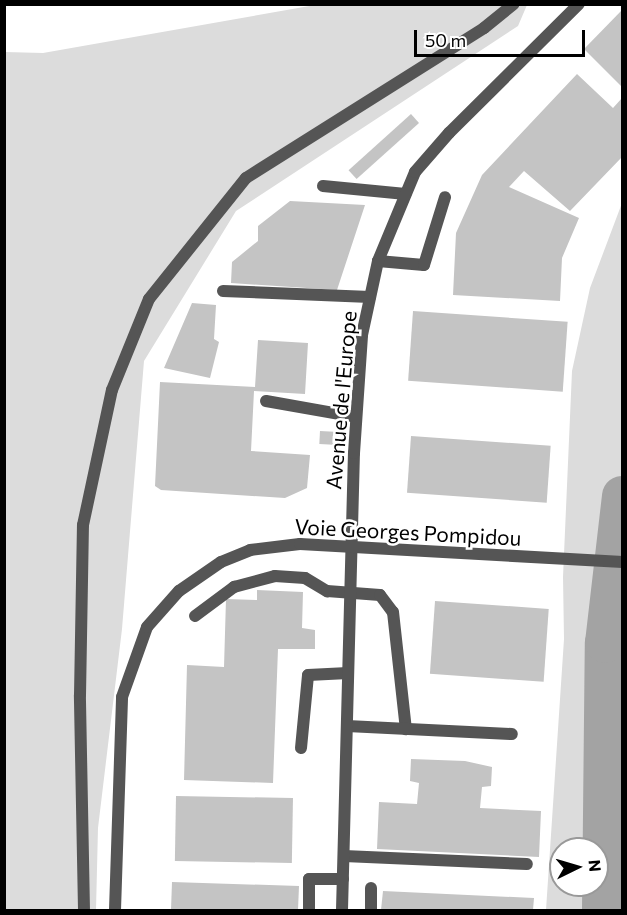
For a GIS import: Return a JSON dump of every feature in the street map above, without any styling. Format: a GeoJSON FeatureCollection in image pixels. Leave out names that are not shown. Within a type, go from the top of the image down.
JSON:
{"type":"FeatureCollection","features":[{"type":"Feature","properties":{"kind":"street"},"geometry":{"type":"LineString","coordinates":[[84,910],[80,694],[82,525],[112,390],[149,299],[246,178],[484,28],[514,4]]}},
{"type":"Feature","properties":{"kind":"street","name":"Avenue de l'Europe"},"geometry":{"type":"LineString","coordinates":[[342,910],[356,417],[362,335],[378,261],[415,172],[449,133],[579,4]]}},
{"type":"Feature","properties":{"kind":"street"},"geometry":{"type":"LineString","coordinates":[[323,186],[406,194]]}},
{"type":"Feature","properties":{"kind":"street"},"geometry":{"type":"LineString","coordinates":[[378,261],[424,265],[445,197]]}},
{"type":"Feature","properties":{"kind":"street"},"geometry":{"type":"LineString","coordinates":[[223,291],[370,297]]}},
{"type":"Feature","properties":{"kind":"street"},"geometry":{"type":"LineString","coordinates":[[266,401],[356,417]]}},
{"type":"Feature","properties":{"kind":"street","name":"Voie Georges Pompidou"},"geometry":{"type":"LineString","coordinates":[[116,910],[118,727],[122,697],[147,627],[179,591],[220,562],[250,550],[300,544],[622,562]]}},
{"type":"Feature","properties":{"kind":"street"},"geometry":{"type":"LineString","coordinates":[[195,616],[234,588],[274,576],[305,578],[327,591],[352,590],[380,595],[393,612],[406,729]]}},
{"type":"Feature","properties":{"kind":"street"},"geometry":{"type":"LineString","coordinates":[[301,748],[308,675],[348,673]]}},
{"type":"Feature","properties":{"kind":"street"},"geometry":{"type":"LineString","coordinates":[[347,726],[512,734]]}},
{"type":"Feature","properties":{"kind":"street"},"geometry":{"type":"LineString","coordinates":[[344,856],[527,864]]}},
{"type":"Feature","properties":{"kind":"street"},"geometry":{"type":"LineString","coordinates":[[309,910],[309,879],[343,879]]}},
{"type":"Feature","properties":{"kind":"street"},"geometry":{"type":"LineString","coordinates":[[371,888],[371,910]]}},
{"type":"Feature","properties":{"kind":"shaded area"},"geometry":{"type":"Polygon","coordinates":[[[315,5],[527,5],[518,26],[236,211],[144,361],[122,629],[98,828],[96,910],[5,910],[5,52],[43,53],[315,5]]]}},
{"type":"Feature","properties":{"kind":"shaded area"},"geometry":{"type":"Polygon","coordinates":[[[622,203],[622,624],[616,625],[615,643],[622,643],[622,910],[546,910],[549,865],[549,897],[609,897],[609,837],[551,837],[564,639],[563,577],[572,371],[590,288],[622,203]]]}},
{"type":"Feature","properties":{"kind":"building"},"geometry":{"type":"Polygon","coordinates":[[[622,10],[622,87],[584,49],[622,10]]]}},
{"type":"Feature","properties":{"kind":"building"},"geometry":{"type":"Polygon","coordinates":[[[577,74],[613,108],[622,98],[622,157],[570,211],[524,171],[509,187],[579,218],[562,258],[560,301],[453,295],[456,233],[482,175],[577,74]]]}},
{"type":"Feature","properties":{"kind":"building"},"geometry":{"type":"Polygon","coordinates":[[[411,114],[419,123],[357,179],[349,170],[411,114]]]}},
{"type":"Feature","properties":{"kind":"building"},"geometry":{"type":"Polygon","coordinates":[[[290,201],[365,205],[337,290],[231,283],[232,262],[258,241],[258,226],[290,201]]]}},
{"type":"Feature","properties":{"kind":"building"},"geometry":{"type":"Polygon","coordinates":[[[192,303],[216,305],[214,339],[219,342],[210,378],[164,368],[192,303]]]}},
{"type":"Feature","properties":{"kind":"building"},"geometry":{"type":"Polygon","coordinates":[[[413,311],[568,322],[563,392],[408,381],[413,311]]]}},
{"type":"Feature","properties":{"kind":"building"},"geometry":{"type":"Polygon","coordinates":[[[258,340],[308,343],[305,394],[254,391],[251,451],[310,455],[307,488],[285,498],[161,490],[155,486],[160,382],[255,387],[258,340]]]}},
{"type":"Feature","properties":{"kind":"building"},"geometry":{"type":"Polygon","coordinates":[[[320,431],[339,432],[338,445],[319,444],[320,431]]]}},
{"type":"Feature","properties":{"kind":"building"},"geometry":{"type":"Polygon","coordinates":[[[411,436],[551,446],[547,503],[407,493],[411,436]]]}},
{"type":"Feature","properties":{"kind":"building"},"geometry":{"type":"Polygon","coordinates":[[[257,590],[303,592],[302,628],[315,630],[315,649],[278,649],[273,783],[184,780],[187,665],[224,667],[226,599],[257,600],[257,590]]]}},
{"type":"Feature","properties":{"kind":"building"},"geometry":{"type":"Polygon","coordinates":[[[435,601],[549,609],[544,682],[430,674],[435,601]]]}},
{"type":"Feature","properties":{"kind":"building"},"geometry":{"type":"Polygon","coordinates":[[[411,759],[465,761],[492,767],[491,786],[482,787],[480,808],[541,811],[539,857],[377,849],[379,802],[417,804],[419,783],[410,781],[411,759]]]}},
{"type":"Feature","properties":{"kind":"building"},"geometry":{"type":"Polygon","coordinates":[[[176,796],[293,798],[292,863],[175,861],[176,796]]]}},
{"type":"Feature","properties":{"kind":"building"},"geometry":{"type":"Polygon","coordinates":[[[172,882],[299,886],[298,910],[171,910],[172,882]]]}},
{"type":"Feature","properties":{"kind":"building"},"geometry":{"type":"Polygon","coordinates":[[[383,891],[534,898],[533,910],[381,910],[383,891]]]}},
{"type":"Feature","properties":{"kind":"waterway"},"geometry":{"type":"LineString","coordinates":[[602,910],[605,643],[622,496]]}}]}
